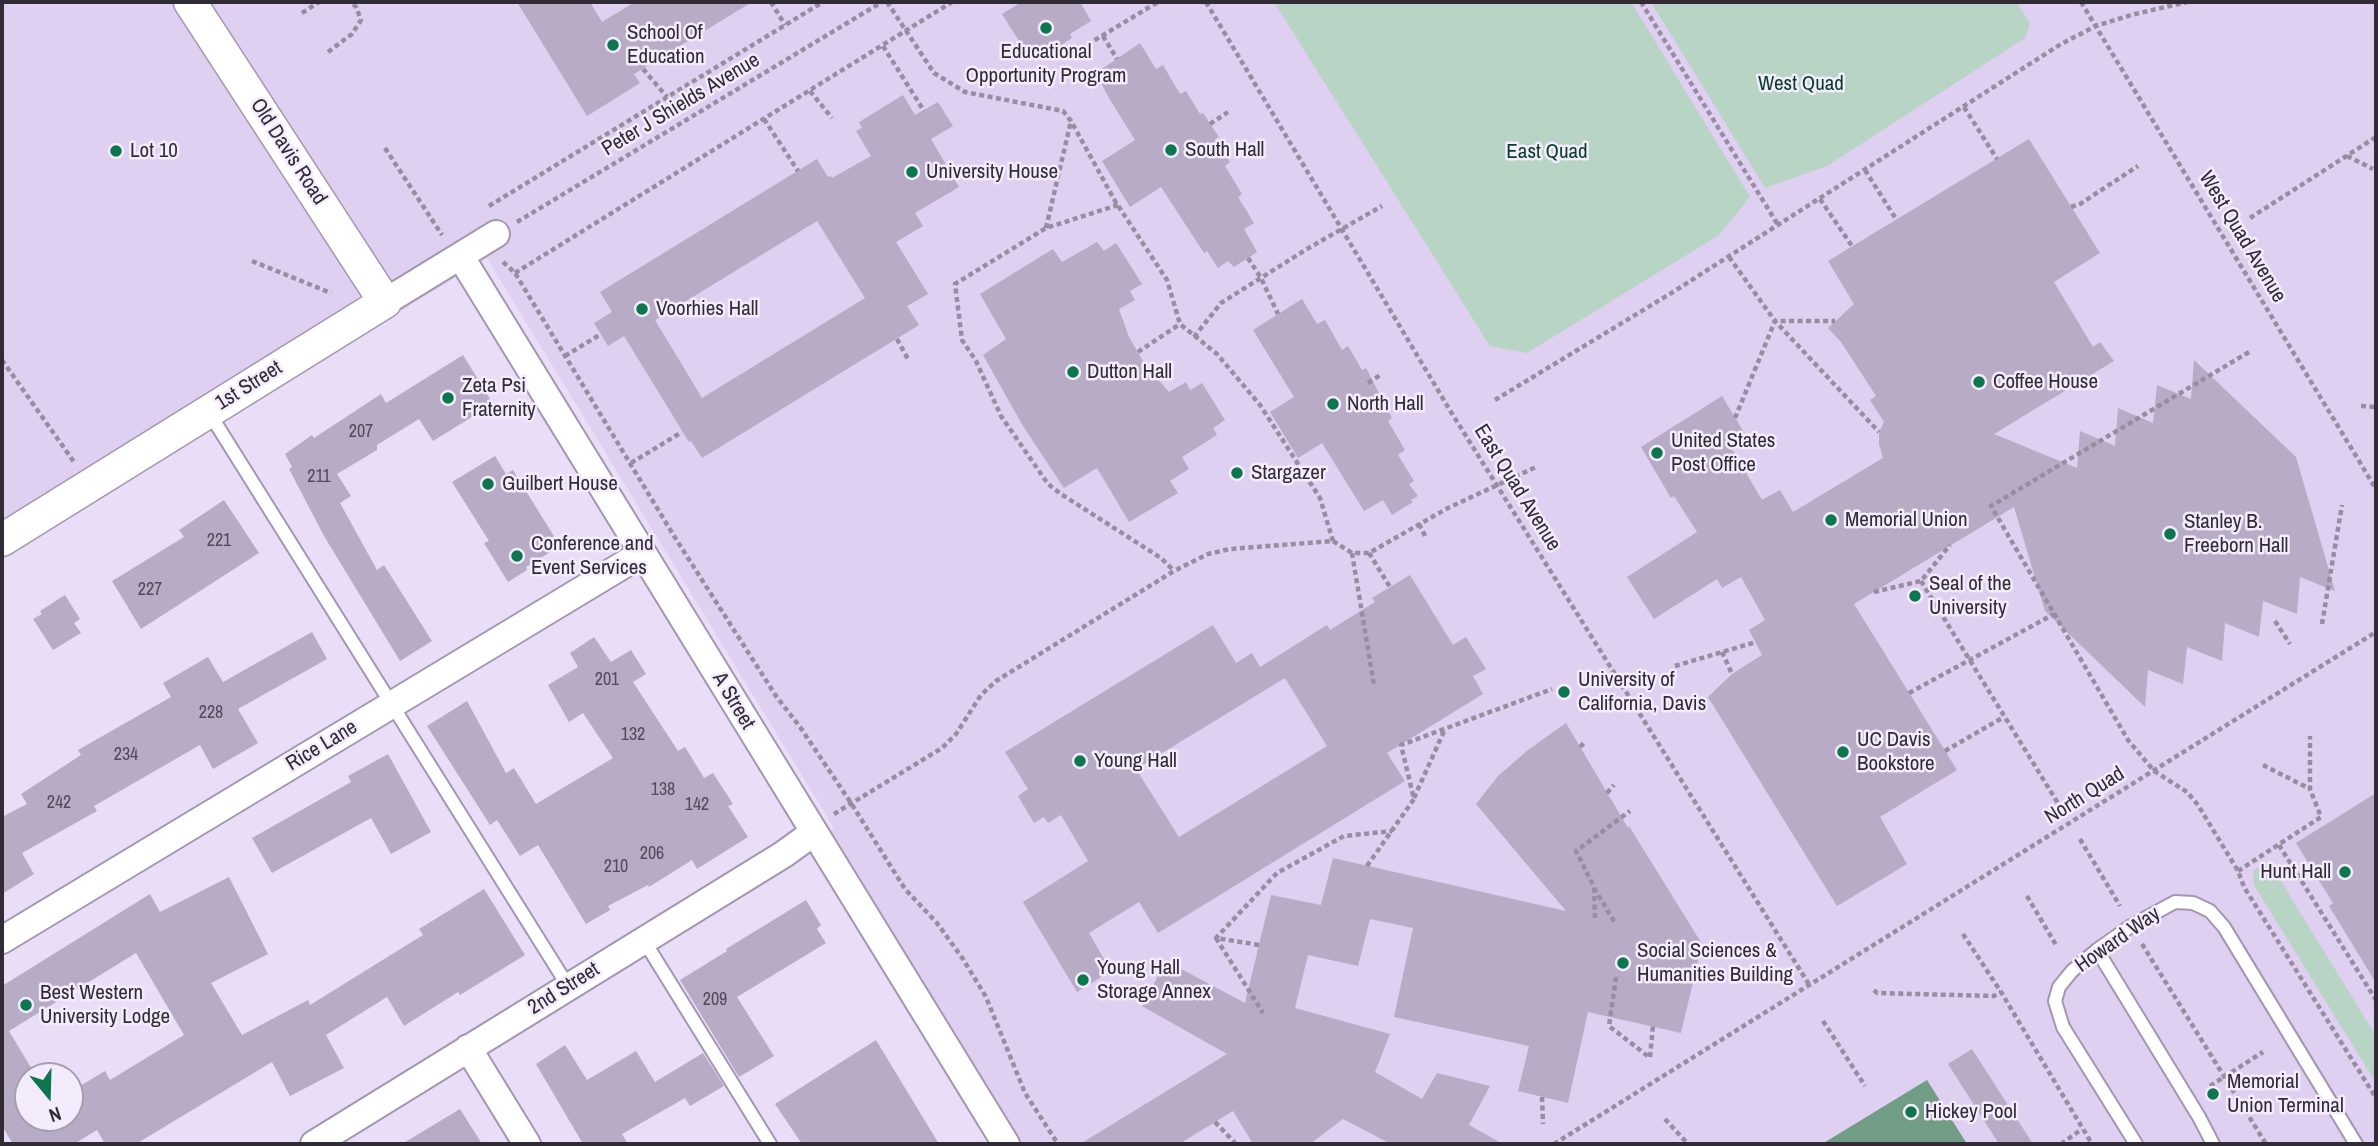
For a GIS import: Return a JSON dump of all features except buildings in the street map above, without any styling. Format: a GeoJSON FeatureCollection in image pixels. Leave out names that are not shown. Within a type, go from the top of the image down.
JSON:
{"type":"FeatureCollection","features":[{"type":"Feature","properties":{"kind":"street","name":"Old Davis Road"},"geometry":{"type":"LineString","coordinates":[[190,2],[385,302]]}},
{"type":"Feature","properties":{"kind":"street","name":"1st Street"},"geometry":{"type":"LineString","coordinates":[[2,540],[496,234]]}},
{"type":"Feature","properties":{"kind":"street","name":"A Street"},"geometry":{"type":"LineString","coordinates":[[461,257],[1006,1144]]}},
{"type":"Feature","properties":{"kind":"street","name":"Rice Lane"},"geometry":{"type":"LineString","coordinates":[[2,940],[643,553]]}},
{"type":"Feature","properties":{"kind":"street","name":"2nd Street"},"geometry":{"type":"LineString","coordinates":[[314,1144],[784,854],[813,833]]}},
{"type":"Feature","properties":{"kind":"street"},"geometry":{"type":"LineString","coordinates":[[468,1048],[527,1144]]}},
{"type":"Feature","properties":{"kind":"lane"},"geometry":{"type":"LineString","coordinates":[[208,411],[568,986]]}},
{"type":"Feature","properties":{"kind":"lane","name":"Howard Way"},"geometry":{"type":"LineString","coordinates":[[2136,1144],[2063,1027],[2055,1002],[2059,987],[2072,971],[2097,950],[2131,926],[2175,902],[2193,903],[2210,911],[2224,927],[2356,1144]]}},
{"type":"Feature","properties":{"kind":"lane"},"geometry":{"type":"LineString","coordinates":[[643,939],[770,1144]]}},
{"type":"Feature","properties":{"kind":"lane"},"geometry":{"type":"LineString","coordinates":[[2097,950],[2213,1144]]}},
{"type":"Feature","properties":{"kind":"path"},"geometry":{"type":"LineString","coordinates":[[302,13],[319,2]]}},
{"type":"Feature","properties":{"kind":"path"},"geometry":{"type":"LineString","coordinates":[[328,52],[352,34],[361,20],[351,2]]}},
{"type":"Feature","properties":{"kind":"path"},"geometry":{"type":"LineString","coordinates":[[356,7],[364,2]]}},
{"type":"Feature","properties":{"kind":"path"},"geometry":{"type":"LineString","coordinates":[[771,2],[785,25]]}},
{"type":"Feature","properties":{"kind":"path"},"geometry":{"type":"LineString","coordinates":[[481,212],[823,2]]}},
{"type":"Feature","properties":{"kind":"path"},"geometry":{"type":"LineString","coordinates":[[885,2],[934,73],[965,92],[1063,111],[1118,205],[1167,280],[1180,324],[1217,354],[1260,405],[1320,498],[1333,541]]}},
{"type":"Feature","properties":{"kind":"path","name":"Peter J Shields Avenue"},"geometry":{"type":"LineString","coordinates":[[496,234],[885,2]]}},
{"type":"Feature","properties":{"kind":"path"},"geometry":{"type":"LineString","coordinates":[[952,2],[515,273],[776,696],[851,803],[905,889],[937,923],[963,959],[986,998],[1025,1093],[1058,1144]]}},
{"type":"Feature","properties":{"kind":"path"},"geometry":{"type":"LineString","coordinates":[[1080,50],[1158,2]]}},
{"type":"Feature","properties":{"kind":"path","name":"East Quad Avenue"},"geometry":{"type":"LineString","coordinates":[[1206,2],[1496,485],[1810,986]]}},
{"type":"Feature","properties":{"kind":"path"},"geometry":{"type":"LineString","coordinates":[[1641,2],[1778,225]]}},
{"type":"Feature","properties":{"kind":"path","name":"West Quad Avenue"},"geometry":{"type":"LineString","coordinates":[[2081,2],[2376,489]]}},
{"type":"Feature","properties":{"kind":"path"},"geometry":{"type":"LineString","coordinates":[[1495,400],[1729,257],[2061,44],[2096,26],[2187,2]]}},
{"type":"Feature","properties":{"kind":"path"},"geometry":{"type":"LineString","coordinates":[[1103,36],[1117,59]]}},
{"type":"Feature","properties":{"kind":"path"},"geometry":{"type":"LineString","coordinates":[[883,46],[924,111]]}},
{"type":"Feature","properties":{"kind":"path"},"geometry":{"type":"LineString","coordinates":[[643,69],[667,97]]}},
{"type":"Feature","properties":{"kind":"path"},"geometry":{"type":"LineString","coordinates":[[810,91],[832,118]]}},
{"type":"Feature","properties":{"kind":"path"},"geometry":{"type":"LineString","coordinates":[[1964,107],[1997,159]]}},
{"type":"Feature","properties":{"kind":"path"},"geometry":{"type":"LineString","coordinates":[[1210,124],[1228,112]]}},
{"type":"Feature","properties":{"kind":"path"},"geometry":{"type":"LineString","coordinates":[[764,119],[798,171]]}},
{"type":"Feature","properties":{"kind":"path"},"geometry":{"type":"LineString","coordinates":[[1046,228],[1071,121]]}},
{"type":"Feature","properties":{"kind":"path"},"geometry":{"type":"LineString","coordinates":[[2250,218],[2376,137]]}},
{"type":"Feature","properties":{"kind":"path"},"geometry":{"type":"LineString","coordinates":[[385,148],[442,235]]}},
{"type":"Feature","properties":{"kind":"path"},"geometry":{"type":"LineString","coordinates":[[2347,156],[2372,169]]}},
{"type":"Feature","properties":{"kind":"path"},"geometry":{"type":"LineString","coordinates":[[2071,207],[2080,204],[2138,166]]}},
{"type":"Feature","properties":{"kind":"path"},"geometry":{"type":"LineString","coordinates":[[1865,170],[1896,219]]}},
{"type":"Feature","properties":{"kind":"path"},"geometry":{"type":"LineString","coordinates":[[1820,199],[1852,246]]}},
{"type":"Feature","properties":{"kind":"path"},"geometry":{"type":"LineString","coordinates":[[1118,205],[1046,228],[955,284],[962,340],[976,361],[1001,416],[1048,484],[1161,558],[1174,571]]}},
{"type":"Feature","properties":{"kind":"path"},"geometry":{"type":"LineString","coordinates":[[1194,337],[1221,303],[1382,206]]}},
{"type":"Feature","properties":{"kind":"path"},"geometry":{"type":"LineString","coordinates":[[1729,257],[1775,321],[1880,432]]}},
{"type":"Feature","properties":{"kind":"path"},"geometry":{"type":"LineString","coordinates":[[1248,258],[1278,314]]}},
{"type":"Feature","properties":{"kind":"path"},"geometry":{"type":"LineString","coordinates":[[252,261],[331,293]]}},
{"type":"Feature","properties":{"kind":"path"},"geometry":{"type":"LineString","coordinates":[[1775,321],[1835,321]]}},
{"type":"Feature","properties":{"kind":"path"},"geometry":{"type":"LineString","coordinates":[[1735,418],[1775,321]]}},
{"type":"Feature","properties":{"kind":"path"},"geometry":{"type":"LineString","coordinates":[[1138,352],[1180,324]]}},
{"type":"Feature","properties":{"kind":"path"},"geometry":{"type":"LineString","coordinates":[[565,356],[601,334]]}},
{"type":"Feature","properties":{"kind":"path"},"geometry":{"type":"LineString","coordinates":[[897,339],[909,361]]}},
{"type":"Feature","properties":{"kind":"path"},"geometry":{"type":"LineString","coordinates":[[2249,352],[1991,506],[2129,740],[2154,771],[2187,792],[2199,805],[2238,871],[2244,887],[2376,1098]]}},
{"type":"Feature","properties":{"kind":"path"},"geometry":{"type":"LineString","coordinates":[[2,360],[89,484]]}},
{"type":"Feature","properties":{"kind":"path"},"geometry":{"type":"LineString","coordinates":[[1368,383],[1382,374]]}},
{"type":"Feature","properties":{"kind":"path"},"geometry":{"type":"LineString","coordinates":[[2361,406],[2376,407]]}},
{"type":"Feature","properties":{"kind":"path"},"geometry":{"type":"LineString","coordinates":[[631,463],[682,432]]}},
{"type":"Feature","properties":{"kind":"path"},"geometry":{"type":"LineString","coordinates":[[813,833],[851,803],[942,748],[956,734],[981,695],[996,681],[1174,571],[1208,554],[1230,549],[1333,541],[1352,553],[1369,553],[1419,524],[1536,467]]}},
{"type":"Feature","properties":{"kind":"path"},"geometry":{"type":"LineString","coordinates":[[2322,624],[2342,505]]}},
{"type":"Feature","properties":{"kind":"path"},"geometry":{"type":"LineString","coordinates":[[1419,524],[1426,538]]}},
{"type":"Feature","properties":{"kind":"path"},"geometry":{"type":"LineString","coordinates":[[1874,592],[1921,582],[1950,545]]}},
{"type":"Feature","properties":{"kind":"path"},"geometry":{"type":"LineString","coordinates":[[1352,553],[1374,685]]}},
{"type":"Feature","properties":{"kind":"path"},"geometry":{"type":"LineString","coordinates":[[1369,553],[1390,587]]}},
{"type":"Feature","properties":{"kind":"path"},"geometry":{"type":"LineString","coordinates":[[1921,582],[2064,813]]}},
{"type":"Feature","properties":{"kind":"path"},"geometry":{"type":"LineString","coordinates":[[1909,693],[2054,614]]}},
{"type":"Feature","properties":{"kind":"path"},"geometry":{"type":"LineString","coordinates":[[2275,621],[2290,644]]}},
{"type":"Feature","properties":{"kind":"path","name":"North Quad"},"geometry":{"type":"LineString","coordinates":[[1555,1144],[2376,632]]}},
{"type":"Feature","properties":{"kind":"path"},"geometry":{"type":"LineString","coordinates":[[1675,666],[1756,642]]}},
{"type":"Feature","properties":{"kind":"path"},"geometry":{"type":"LineString","coordinates":[[1722,652],[1732,674]]}},
{"type":"Feature","properties":{"kind":"path"},"geometry":{"type":"LineString","coordinates":[[1414,799],[1401,745],[1552,689]]}},
{"type":"Feature","properties":{"kind":"path"},"geometry":{"type":"LineString","coordinates":[[1945,751],[2004,717]]}},
{"type":"Feature","properties":{"kind":"path"},"geometry":{"type":"LineString","coordinates":[[1367,866],[1414,799],[1445,729]]}},
{"type":"Feature","properties":{"kind":"path"},"geometry":{"type":"LineString","coordinates":[[2310,736],[2310,789],[2327,824]]}},
{"type":"Feature","properties":{"kind":"path"},"geometry":{"type":"LineString","coordinates":[[1580,747],[1586,741]]}},
{"type":"Feature","properties":{"kind":"path"},"geometry":{"type":"LineString","coordinates":[[2263,765],[2310,789]]}},
{"type":"Feature","properties":{"kind":"path"},"geometry":{"type":"LineString","coordinates":[[1607,793],[1614,785]]}},
{"type":"Feature","properties":{"kind":"path"},"geometry":{"type":"LineString","coordinates":[[1615,923],[1576,851],[1630,811]]}},
{"type":"Feature","properties":{"kind":"path"},"geometry":{"type":"LineString","coordinates":[[2238,871],[2322,817]]}},
{"type":"Feature","properties":{"kind":"path"},"geometry":{"type":"LineString","coordinates":[[1216,938],[1277,873],[1344,836],[1392,831]]}},
{"type":"Feature","properties":{"kind":"path"},"geometry":{"type":"LineString","coordinates":[[1602,832],[1606,840]]}},
{"type":"Feature","properties":{"kind":"path"},"geometry":{"type":"LineString","coordinates":[[2080,839],[2120,906]]}},
{"type":"Feature","properties":{"kind":"path"},"geometry":{"type":"LineString","coordinates":[[2279,845],[2376,1000]]}},
{"type":"Feature","properties":{"kind":"path"},"geometry":{"type":"LineString","coordinates":[[1594,887],[1595,918]]}},
{"type":"Feature","properties":{"kind":"path"},"geometry":{"type":"LineString","coordinates":[[2027,896],[2056,945]]}},
{"type":"Feature","properties":{"kind":"path"},"geometry":{"type":"LineString","coordinates":[[1963,934],[2092,1144]]}},
{"type":"Feature","properties":{"kind":"path"},"geometry":{"type":"LineString","coordinates":[[1216,938],[1259,945]]}},
{"type":"Feature","properties":{"kind":"path"},"geometry":{"type":"LineString","coordinates":[[1216,938],[1263,1013]]}},
{"type":"Feature","properties":{"kind":"path"},"geometry":{"type":"LineString","coordinates":[[2141,943],[2266,1144]]}},
{"type":"Feature","properties":{"kind":"path"},"geometry":{"type":"LineString","coordinates":[[1616,977],[1609,1026],[1650,1057],[1653,1027]]}},
{"type":"Feature","properties":{"kind":"path"},"geometry":{"type":"LineString","coordinates":[[1874,990],[1877,993],[1994,996],[2001,992]]}},
{"type":"Feature","properties":{"kind":"path"},"geometry":{"type":"LineString","coordinates":[[1823,1021],[1865,1086]]}},
{"type":"Feature","properties":{"kind":"path"},"geometry":{"type":"LineString","coordinates":[[2210,1086],[2263,1052]]}},
{"type":"Feature","properties":{"kind":"path"},"geometry":{"type":"LineString","coordinates":[[1542,1097],[1543,1124]]}},
{"type":"Feature","properties":{"kind":"path"},"geometry":{"type":"LineString","coordinates":[[1665,1119],[1688,1144]]}},
{"type":"Feature","properties":{"kind":"path"},"geometry":{"type":"LineString","coordinates":[[1215,1122],[1236,1144]]}},
{"type":"Feature","properties":{"kind":"path"},"geometry":{"type":"LineString","coordinates":[[2061,1144],[2082,1129]]}},
{"type":"Feature","properties":{"kind":"shaded area","name":"University of California, Davis"},"geometry":{"type":"Polygon","coordinates":[[[2,2],[2376,2],[2376,1144],[1015,1144],[824,834],[834,828],[487,258],[2,556],[2,2]]]}},
{"type":"Feature","properties":{"kind":"shaded area","name":"Hickey Pool"},"geometry":{"type":"Polygon","coordinates":[[[1927,1080],[1967,1144],[1822,1144],[1927,1080]]]}},
{"type":"Feature","properties":{"kind":"green space","name":"East Quad"},"geometry":{"type":"Polygon","coordinates":[[[1274,2],[1631,2],[1750,197],[1719,235],[1527,353],[1490,346],[1274,2]]]}},
{"type":"Feature","properties":{"kind":"green space","name":"West Quad"},"geometry":{"type":"Polygon","coordinates":[[[1651,2],[2016,2],[2030,23],[2025,38],[1827,166],[1765,188],[1651,2]]]}},
{"type":"Feature","properties":{"kind":"green space"},"geometry":{"type":"Polygon","coordinates":[[[2269,862],[2376,1036],[2376,1083],[2254,885],[2253,871],[2269,862]]]}},
{"type":"Feature","properties":{"kind":"place","name":"Educational Opportunity Program"},"geometry":{"type":"Point","coordinates":[1046,28]}},
{"type":"Feature","properties":{"kind":"place","name":"School Of Education"},"geometry":{"type":"Point","coordinates":[613,45]}},
{"type":"Feature","properties":{"kind":"place","name":"South Hall"},"geometry":{"type":"Point","coordinates":[1171,150]}},
{"type":"Feature","properties":{"kind":"place","name":"Lot 10"},"geometry":{"type":"Point","coordinates":[116,151]}},
{"type":"Feature","properties":{"kind":"place","name":"University House"},"geometry":{"type":"Point","coordinates":[912,172]}},
{"type":"Feature","properties":{"kind":"place","name":"Voorhies Hall"},"geometry":{"type":"Point","coordinates":[642,309]}},
{"type":"Feature","properties":{"kind":"place","name":"Dutton Hall"},"geometry":{"type":"Point","coordinates":[1073,372]}},
{"type":"Feature","properties":{"kind":"place","name":"Coffee House"},"geometry":{"type":"Point","coordinates":[1979,382]}},
{"type":"Feature","properties":{"kind":"place","name":"Zeta Psi Fraternity"},"geometry":{"type":"Point","coordinates":[448,398]}},
{"type":"Feature","properties":{"kind":"place","name":"North Hall"},"geometry":{"type":"Point","coordinates":[1333,404]}},
{"type":"Feature","properties":{"kind":"place","name":"United States Post Office"},"geometry":{"type":"Point","coordinates":[1657,453]}},
{"type":"Feature","properties":{"kind":"place","name":"Stargazer"},"geometry":{"type":"Point","coordinates":[1237,473]}},
{"type":"Feature","properties":{"kind":"place","name":"Guilbert House"},"geometry":{"type":"Point","coordinates":[488,484]}},
{"type":"Feature","properties":{"kind":"place","name":"Memorial Union"},"geometry":{"type":"Point","coordinates":[1831,520]}},
{"type":"Feature","properties":{"kind":"place","name":"Stanley B. Freeborn Hall"},"geometry":{"type":"Point","coordinates":[2170,534]}},
{"type":"Feature","properties":{"kind":"place","name":"Conference and Event Services"},"geometry":{"type":"Point","coordinates":[517,556]}},
{"type":"Feature","properties":{"kind":"place","name":"Seal of the University"},"geometry":{"type":"Point","coordinates":[1915,596]}},
{"type":"Feature","properties":{"kind":"place","name":"University of California, Davis"},"geometry":{"type":"Point","coordinates":[1564,692]}},
{"type":"Feature","properties":{"kind":"place","name":"UC Davis Bookstore"},"geometry":{"type":"Point","coordinates":[1843,752]}},
{"type":"Feature","properties":{"kind":"place","name":"Young Hall"},"geometry":{"type":"Point","coordinates":[1080,761]}},
{"type":"Feature","properties":{"kind":"place","name":"Hunt Hall"},"geometry":{"type":"Point","coordinates":[2345,872]}},
{"type":"Feature","properties":{"kind":"place","name":"Social Sciences & Humanities Building"},"geometry":{"type":"Point","coordinates":[1623,963]}},
{"type":"Feature","properties":{"kind":"place","name":"Young Hall Storage Annex"},"geometry":{"type":"Point","coordinates":[1083,980]}},
{"type":"Feature","properties":{"kind":"place","name":"Best Western University Lodge"},"geometry":{"type":"Point","coordinates":[26,1005]}},
{"type":"Feature","properties":{"kind":"place","name":"Memorial Union Terminal"},"geometry":{"type":"Point","coordinates":[2213,1094]}},
{"type":"Feature","properties":{"kind":"place","name":"Hickey Pool"},"geometry":{"type":"Point","coordinates":[1911,1112]}}]}
